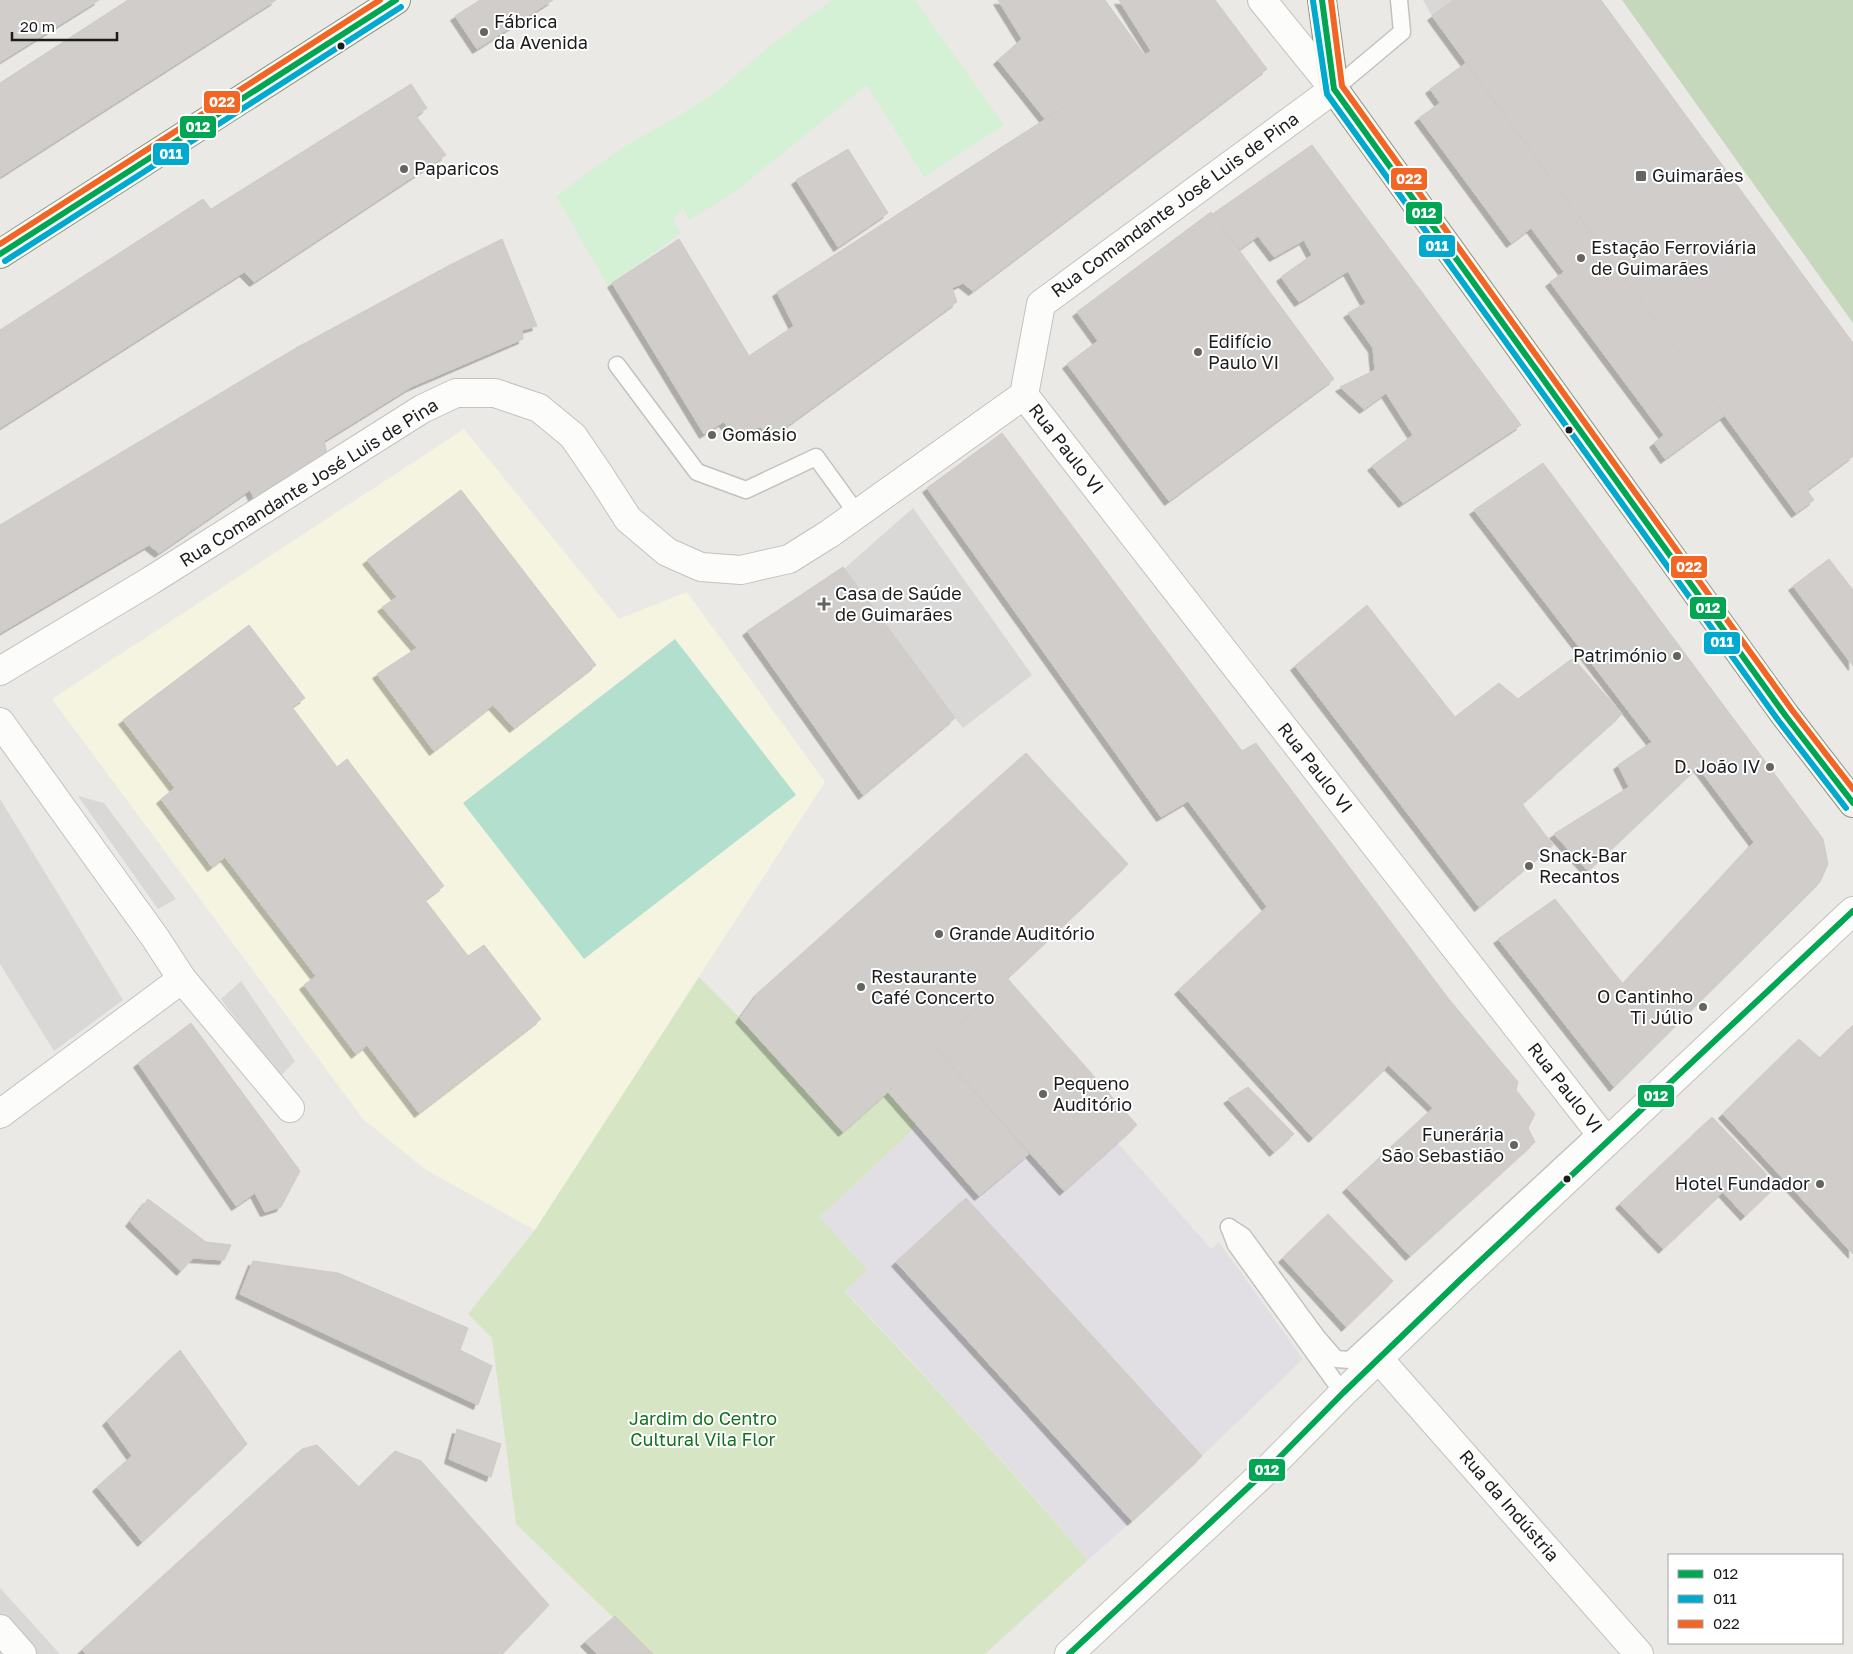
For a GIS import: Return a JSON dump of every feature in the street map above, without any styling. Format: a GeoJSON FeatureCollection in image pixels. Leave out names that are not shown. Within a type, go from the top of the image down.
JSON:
{"type":"FeatureCollection","features":[{"type":"Feature","properties":{"kind":"street"},"geometry":{"type":"LineString","coordinates":[[0,254],[396,0]]}},
{"type":"Feature","properties":{"kind":"street"},"geometry":{"type":"LineString","coordinates":[[1262,0],[1334,89],[1785,715],[1853,803]]}},
{"type":"Feature","properties":{"kind":"street"},"geometry":{"type":"LineString","coordinates":[[1322,0],[1334,89]]}},
{"type":"Feature","properties":{"kind":"street","name":"Rua Comandante José Luis de Pina"},"geometry":{"type":"LineString","coordinates":[[0,671],[150,581],[422,409],[456,394],[495,393],[539,408],[572,436],[601,476],[628,519],[667,552],[701,567],[741,570],[789,559],[858,515],[1024,395],[1041,304],[1334,89]]}},
{"type":"Feature","properties":{"kind":"street","name":"Rua Paulo VI"},"geometry":{"type":"LineString","coordinates":[[1024,395],[1603,1137]]}},
{"type":"Feature","properties":{"kind":"street"},"geometry":{"type":"LineString","coordinates":[[0,722],[156,939],[182,979],[290,1108]]}},
{"type":"Feature","properties":{"kind":"street"},"geometry":{"type":"LineString","coordinates":[[1069,1654],[1270,1467],[1603,1137],[1853,911]]}},
{"type":"Feature","properties":{"kind":"street"},"geometry":{"type":"LineString","coordinates":[[0,1114],[182,979]]}},
{"type":"Feature","properties":{"kind":"street","name":"Rua da Indústria"},"geometry":{"type":"LineString","coordinates":[[1378,1358],[1639,1654]]}},
{"type":"Feature","properties":{"kind":"street"},"geometry":{"type":"LineString","coordinates":[[0,1629],[22,1654]]}},
{"type":"Feature","properties":{"kind":"lane"},"geometry":{"type":"LineString","coordinates":[[1334,89],[1402,32],[1399,0]]}},
{"type":"Feature","properties":{"kind":"lane"},"geometry":{"type":"LineString","coordinates":[[617,365],[697,472],[746,490],[816,457],[858,515]]}},
{"type":"Feature","properties":{"kind":"lane"},"geometry":{"type":"LineString","coordinates":[[1343,1393],[1236,1245],[1229,1227],[1244,1236],[1317,1337],[1336,1359],[1350,1360],[1603,1137]]}},
{"type":"Feature","properties":{"kind":"shaded area"},"geometry":{"type":"Polygon","coordinates":[[[1423,0],[1453,0],[1432,16],[1423,0]]]}},
{"type":"Feature","properties":{"kind":"shaded area"},"geometry":{"type":"Polygon","coordinates":[[[1622,0],[1853,0],[1853,323],[1622,0]]]}},
{"type":"Feature","properties":{"kind":"shaded area"},"geometry":{"type":"Polygon","coordinates":[[[464,429],[619,619],[687,592],[825,782],[535,1230],[426,1170],[363,1119],[52,699],[464,429]]]}},
{"type":"Feature","properties":{"kind":"shaded area"},"geometry":{"type":"Polygon","coordinates":[[[913,508],[1032,675],[963,728],[838,574],[913,508]]]}},
{"type":"Feature","properties":{"kind":"shaded area"},"geometry":{"type":"Polygon","coordinates":[[[78,796],[104,803],[176,899],[158,909],[78,796]]]}},
{"type":"Feature","properties":{"kind":"shaded area"},"geometry":{"type":"Polygon","coordinates":[[[0,799],[123,1000],[54,1051],[0,964],[0,799]]]}},
{"type":"Feature","properties":{"kind":"shaded area"},"geometry":{"type":"Polygon","coordinates":[[[241,981],[295,1061],[279,1078],[221,999],[241,981]]]}},
{"type":"Feature","properties":{"kind":"shaded area"},"geometry":{"type":"Polygon","coordinates":[[[918,1125],[979,1195],[1029,1154],[1064,1191],[1118,1143],[1211,1249],[1219,1242],[1303,1359],[1202,1456],[966,1198],[896,1262],[1132,1521],[1088,1560],[1023,1484],[907,1356],[845,1291],[868,1270],[820,1217],[918,1125]]]}},
{"type":"Feature","properties":{"kind":"shaded area"},"geometry":{"type":"Polygon","coordinates":[[[0,1588],[60,1654],[0,1654],[0,1588]]]}},
{"type":"Feature","properties":{"kind":"green space"},"geometry":{"type":"Polygon","coordinates":[[[832,0],[915,0],[1004,125],[924,177],[867,85],[733,193],[689,220],[683,207],[673,221],[681,233],[608,286],[556,196],[623,147],[675,118],[716,92],[770,46],[832,0]]]}},
{"type":"Feature","properties":{"kind":"green space"},"geometry":{"type":"Polygon","coordinates":[[[675,639],[796,795],[584,959],[463,803],[675,639]]]}},
{"type":"Feature","properties":{"kind":"green space","name":"Jardim do Centro Cultural Vila Flor"},"geometry":{"type":"Polygon","coordinates":[[[699,977],[740,1018],[843,1132],[888,1092],[918,1125],[820,1217],[868,1270],[845,1292],[968,1424],[1088,1560],[985,1654],[651,1654],[516,1524],[492,1338],[468,1314],[535,1230],[699,977]]]}},
{"type":"Feature","properties":{"kind":"building"},"geometry":{"type":"Polygon","coordinates":[[[0,0],[99,0],[0,62],[0,0]]]}},
{"type":"Feature","properties":{"kind":"building"},"geometry":{"type":"Polygon","coordinates":[[[128,0],[276,0],[0,177],[0,83],[128,0]]]}},
{"type":"Feature","properties":{"kind":"building","name":"Fábrica da Avenida"},"geometry":{"type":"Polygon","coordinates":[[[480,0],[553,0],[477,49],[455,16],[480,0]]]}},
{"type":"Feature","properties":{"kind":"building"},"geometry":{"type":"Polygon","coordinates":[[[998,0],[1105,0],[1148,60],[1045,119],[998,60],[1022,39],[998,0]]]}},
{"type":"Feature","properties":{"kind":"building"},"geometry":{"type":"Polygon","coordinates":[[[1119,0],[1215,0],[1267,69],[973,291],[963,283],[952,288],[957,302],[772,437],[760,427],[736,435],[723,422],[704,434],[612,283],[679,239],[749,356],[794,326],[777,292],[1151,51],[1119,0]]]}},
{"type":"Feature","properties":{"kind":"building"},"geometry":{"type":"Polygon","coordinates":[[[1453,0],[1601,0],[1853,343],[1853,456],[1807,490],[1814,500],[1796,513],[1432,16],[1453,0]]]}},
{"type":"Feature","properties":{"kind":"building","name":"Estação Ferroviária de Guimarães"},"geometry":{"type":"Polygon","coordinates":[[[1466,63],[1725,415],[1665,459],[1654,443],[1664,435],[1550,282],[1564,272],[1531,228],[1511,243],[1419,118],[1440,103],[1430,89],[1466,63]]]}},
{"type":"Feature","properties":{"kind":"building"},"geometry":{"type":"Polygon","coordinates":[[[411,84],[427,108],[416,116],[446,155],[254,282],[244,272],[0,428],[0,330],[203,199],[211,209],[411,84]]]}},
{"type":"Feature","properties":{"kind":"building"},"geometry":{"type":"Polygon","coordinates":[[[1312,145],[1521,425],[1403,503],[1372,466],[1413,435],[1386,393],[1364,409],[1340,387],[1375,370],[1373,348],[1348,313],[1366,303],[1348,271],[1299,302],[1281,277],[1312,255],[1304,240],[1274,257],[1258,236],[1240,249],[1211,215],[1312,145]]]}},
{"type":"Feature","properties":{"kind":"building"},"geometry":{"type":"Polygon","coordinates":[[[848,149],[888,213],[838,247],[796,180],[848,149]]]}},
{"type":"Feature","properties":{"kind":"building","name":"Edifício Paulo VI"},"geometry":{"type":"Polygon","coordinates":[[[1211,212],[1334,379],[1169,501],[1067,364],[1098,341],[1077,312],[1211,212]]]}},
{"type":"Feature","properties":{"kind":"building"},"geometry":{"type":"Polygon","coordinates":[[[502,239],[537,326],[522,330],[523,339],[411,387],[324,441],[327,453],[256,503],[250,490],[159,553],[149,545],[0,633],[0,525],[296,348],[502,239]]]}},
{"type":"Feature","properties":{"kind":"building"},"geometry":{"type":"Polygon","coordinates":[[[1002,433],[1242,751],[1256,743],[1448,998],[1518,1082],[1516,1090],[1535,1114],[1528,1128],[1535,1142],[1410,1256],[1347,1188],[1433,1108],[1377,1054],[1188,801],[1161,817],[927,488],[1002,433]]]}},
{"type":"Feature","properties":{"kind":"building"},"geometry":{"type":"Polygon","coordinates":[[[1543,463],[1823,839],[1828,864],[1820,882],[1614,1087],[1498,939],[1555,899],[1623,984],[1754,842],[1698,767],[1588,871],[1554,834],[1629,787],[1618,765],[1652,742],[1474,510],[1543,463]]]}},
{"type":"Feature","properties":{"kind":"building"},"geometry":{"type":"Polygon","coordinates":[[[461,490],[596,665],[514,728],[493,705],[434,751],[377,674],[417,648],[382,607],[397,597],[367,560],[461,490]]]}},
{"type":"Feature","properties":{"kind":"building"},"geometry":{"type":"Polygon","coordinates":[[[1829,559],[1853,590],[1853,666],[1793,586],[1829,559]]]}},
{"type":"Feature","properties":{"kind":"building"},"geometry":{"type":"Polygon","coordinates":[[[843,567],[955,718],[863,795],[747,631],[843,567]]]}},
{"type":"Feature","properties":{"kind":"building"},"geometry":{"type":"Polygon","coordinates":[[[1367,605],[1455,717],[1499,683],[1518,699],[1573,658],[1622,714],[1522,804],[1553,845],[1479,907],[1295,666],[1367,605]]]}},
{"type":"Feature","properties":{"kind":"building"},"geometry":{"type":"Polygon","coordinates":[[[249,625],[305,698],[292,707],[337,767],[347,759],[444,886],[425,900],[468,956],[484,945],[541,1019],[419,1113],[367,1045],[356,1054],[304,985],[316,976],[225,857],[212,867],[161,799],[175,788],[123,720],[249,625]]]}},
{"type":"Feature","properties":{"kind":"building","name":"Grande Auditório"},"geometry":{"type":"Polygon","coordinates":[[[1026,753],[1128,864],[888,1092],[843,1132],[740,1018],[759,992],[1026,753]]]}},
{"type":"Feature","properties":{"kind":"building"},"geometry":{"type":"Polygon","coordinates":[[[1269,905],[1388,1066],[1313,1138],[1179,990],[1269,905]]]}},
{"type":"Feature","properties":{"kind":"building","name":"Pequeno Auditório"},"geometry":{"type":"Polygon","coordinates":[[[1007,978],[1137,1125],[1064,1191],[935,1047],[1007,978]]]}},
{"type":"Feature","properties":{"kind":"building"},"geometry":{"type":"Polygon","coordinates":[[[191,1023],[300,1171],[281,1207],[265,1212],[255,1193],[236,1206],[138,1063],[191,1023]]]}},
{"type":"Feature","properties":{"kind":"building","name":"Hotel Fundador"},"geometry":{"type":"Polygon","coordinates":[[[1853,1025],[1853,1254],[1723,1114],[1799,1039],[1820,1058],[1853,1025]]]}},
{"type":"Feature","properties":{"kind":"building"},"geometry":{"type":"Polygon","coordinates":[[[935,1047],[1029,1154],[979,1196],[888,1092],[935,1047]]]}},
{"type":"Feature","properties":{"kind":"building"},"geometry":{"type":"Polygon","coordinates":[[[1248,1087],[1294,1134],[1274,1152],[1228,1099],[1248,1087]]]}},
{"type":"Feature","properties":{"kind":"building"},"geometry":{"type":"Polygon","coordinates":[[[1712,1117],[1777,1185],[1745,1216],[1723,1192],[1663,1249],[1620,1204],[1712,1117]]]}},
{"type":"Feature","properties":{"kind":"building"},"geometry":{"type":"Polygon","coordinates":[[[966,1198],[1202,1456],[1132,1521],[896,1262],[966,1198]]]}},
{"type":"Feature","properties":{"kind":"building"},"geometry":{"type":"Polygon","coordinates":[[[148,1199],[206,1242],[231,1245],[224,1260],[193,1258],[181,1271],[130,1222],[148,1199]]]}},
{"type":"Feature","properties":{"kind":"building"},"geometry":{"type":"Polygon","coordinates":[[[1328,1214],[1393,1281],[1346,1327],[1283,1258],[1328,1214]]]}},
{"type":"Feature","properties":{"kind":"building"},"geometry":{"type":"Polygon","coordinates":[[[253,1261],[338,1273],[468,1328],[460,1350],[492,1366],[478,1405],[240,1294],[253,1261]]]}},
{"type":"Feature","properties":{"kind":"building"},"geometry":{"type":"Polygon","coordinates":[[[180,1350],[247,1444],[142,1542],[97,1487],[132,1456],[107,1421],[180,1350]]]}},
{"type":"Feature","properties":{"kind":"building"},"geometry":{"type":"Polygon","coordinates":[[[457,1429],[501,1444],[491,1477],[449,1459],[457,1429]]]}},
{"type":"Feature","properties":{"kind":"building"},"geometry":{"type":"Polygon","coordinates":[[[317,1445],[359,1487],[395,1451],[421,1461],[549,1605],[502,1654],[86,1654],[82,1650],[302,1449],[317,1445]]]}},
{"type":"Feature","properties":{"kind":"building"},"geometry":{"type":"Polygon","coordinates":[[[615,1616],[653,1654],[597,1654],[585,1642],[615,1616]]]}},
{"type":"Feature","properties":{"kind":"transit line","name":"022"},"geometry":{"type":"LineString","coordinates":[[0,244],[380,0]]}},
{"type":"Feature","properties":{"kind":"transit line","name":"012"},"geometry":{"type":"LineString","coordinates":[[0,254],[396,0]]}},
{"type":"Feature","properties":{"kind":"transit line","name":"012"},"geometry":{"type":"LineString","coordinates":[[1322,0],[1334,89],[1785,715],[1853,803]]}},
{"type":"Feature","properties":{"kind":"transit line","name":"022"},"geometry":{"type":"LineString","coordinates":[[1331,0],[1342,86],[1792,710],[1853,789]]}},
{"type":"Feature","properties":{"kind":"transit line","name":"011"},"geometry":{"type":"LineString","coordinates":[[1313,1],[1327,94],[1778,720],[1846,808]]}},
{"type":"Feature","properties":{"kind":"transit line","name":"011"},"geometry":{"type":"LineString","coordinates":[[5,261],[401,7]]}},
{"type":"Feature","properties":{"kind":"transit line","name":"012"},"geometry":{"type":"LineString","coordinates":[[1069,1654],[1270,1467],[1343,1393],[1460,1280],[1853,911]]}},
{"type":"Feature","properties":{"kind":"place","name":"Fábrica da Avenida"},"geometry":{"type":"Point","coordinates":[484,32]}},
{"type":"Feature","properties":{"kind":"place","name":"Paparicos"},"geometry":{"type":"Point","coordinates":[404,169]}},
{"type":"Feature","properties":{"kind":"place","name":"Guimarães"},"geometry":{"type":"Point","coordinates":[1641,176]}},
{"type":"Feature","properties":{"kind":"place","name":"Estação Ferroviária de Guimarães"},"geometry":{"type":"Point","coordinates":[1581,258]}},
{"type":"Feature","properties":{"kind":"place","name":"Edifício Paulo VI"},"geometry":{"type":"Point","coordinates":[1198,352]}},
{"type":"Feature","properties":{"kind":"place","name":"Gomásio"},"geometry":{"type":"Point","coordinates":[712,435]}},
{"type":"Feature","properties":{"kind":"place","name":"Casa de Saúde de Guimarães"},"geometry":{"type":"Point","coordinates":[824,604]}},
{"type":"Feature","properties":{"kind":"place","name":"Património"},"geometry":{"type":"Point","coordinates":[1677,656]}},
{"type":"Feature","properties":{"kind":"place","name":"D. João IV"},"geometry":{"type":"Point","coordinates":[1770,767]}},
{"type":"Feature","properties":{"kind":"place","name":"Snack-Bar Recantos"},"geometry":{"type":"Point","coordinates":[1529,866]}},
{"type":"Feature","properties":{"kind":"place","name":"Grande Auditório"},"geometry":{"type":"Point","coordinates":[939,934]}},
{"type":"Feature","properties":{"kind":"place","name":"Restaurante Café Concerto"},"geometry":{"type":"Point","coordinates":[861,987]}},
{"type":"Feature","properties":{"kind":"place","name":"O Cantinho Ti Júlio"},"geometry":{"type":"Point","coordinates":[1703,1007]}},
{"type":"Feature","properties":{"kind":"place","name":"Pequeno Auditório"},"geometry":{"type":"Point","coordinates":[1043,1094]}},
{"type":"Feature","properties":{"kind":"place","name":"Funerária São Sebastião"},"geometry":{"type":"Point","coordinates":[1514,1145]}},
{"type":"Feature","properties":{"kind":"place","name":"Hotel Fundador"},"geometry":{"type":"Point","coordinates":[1820,1184]}}]}
